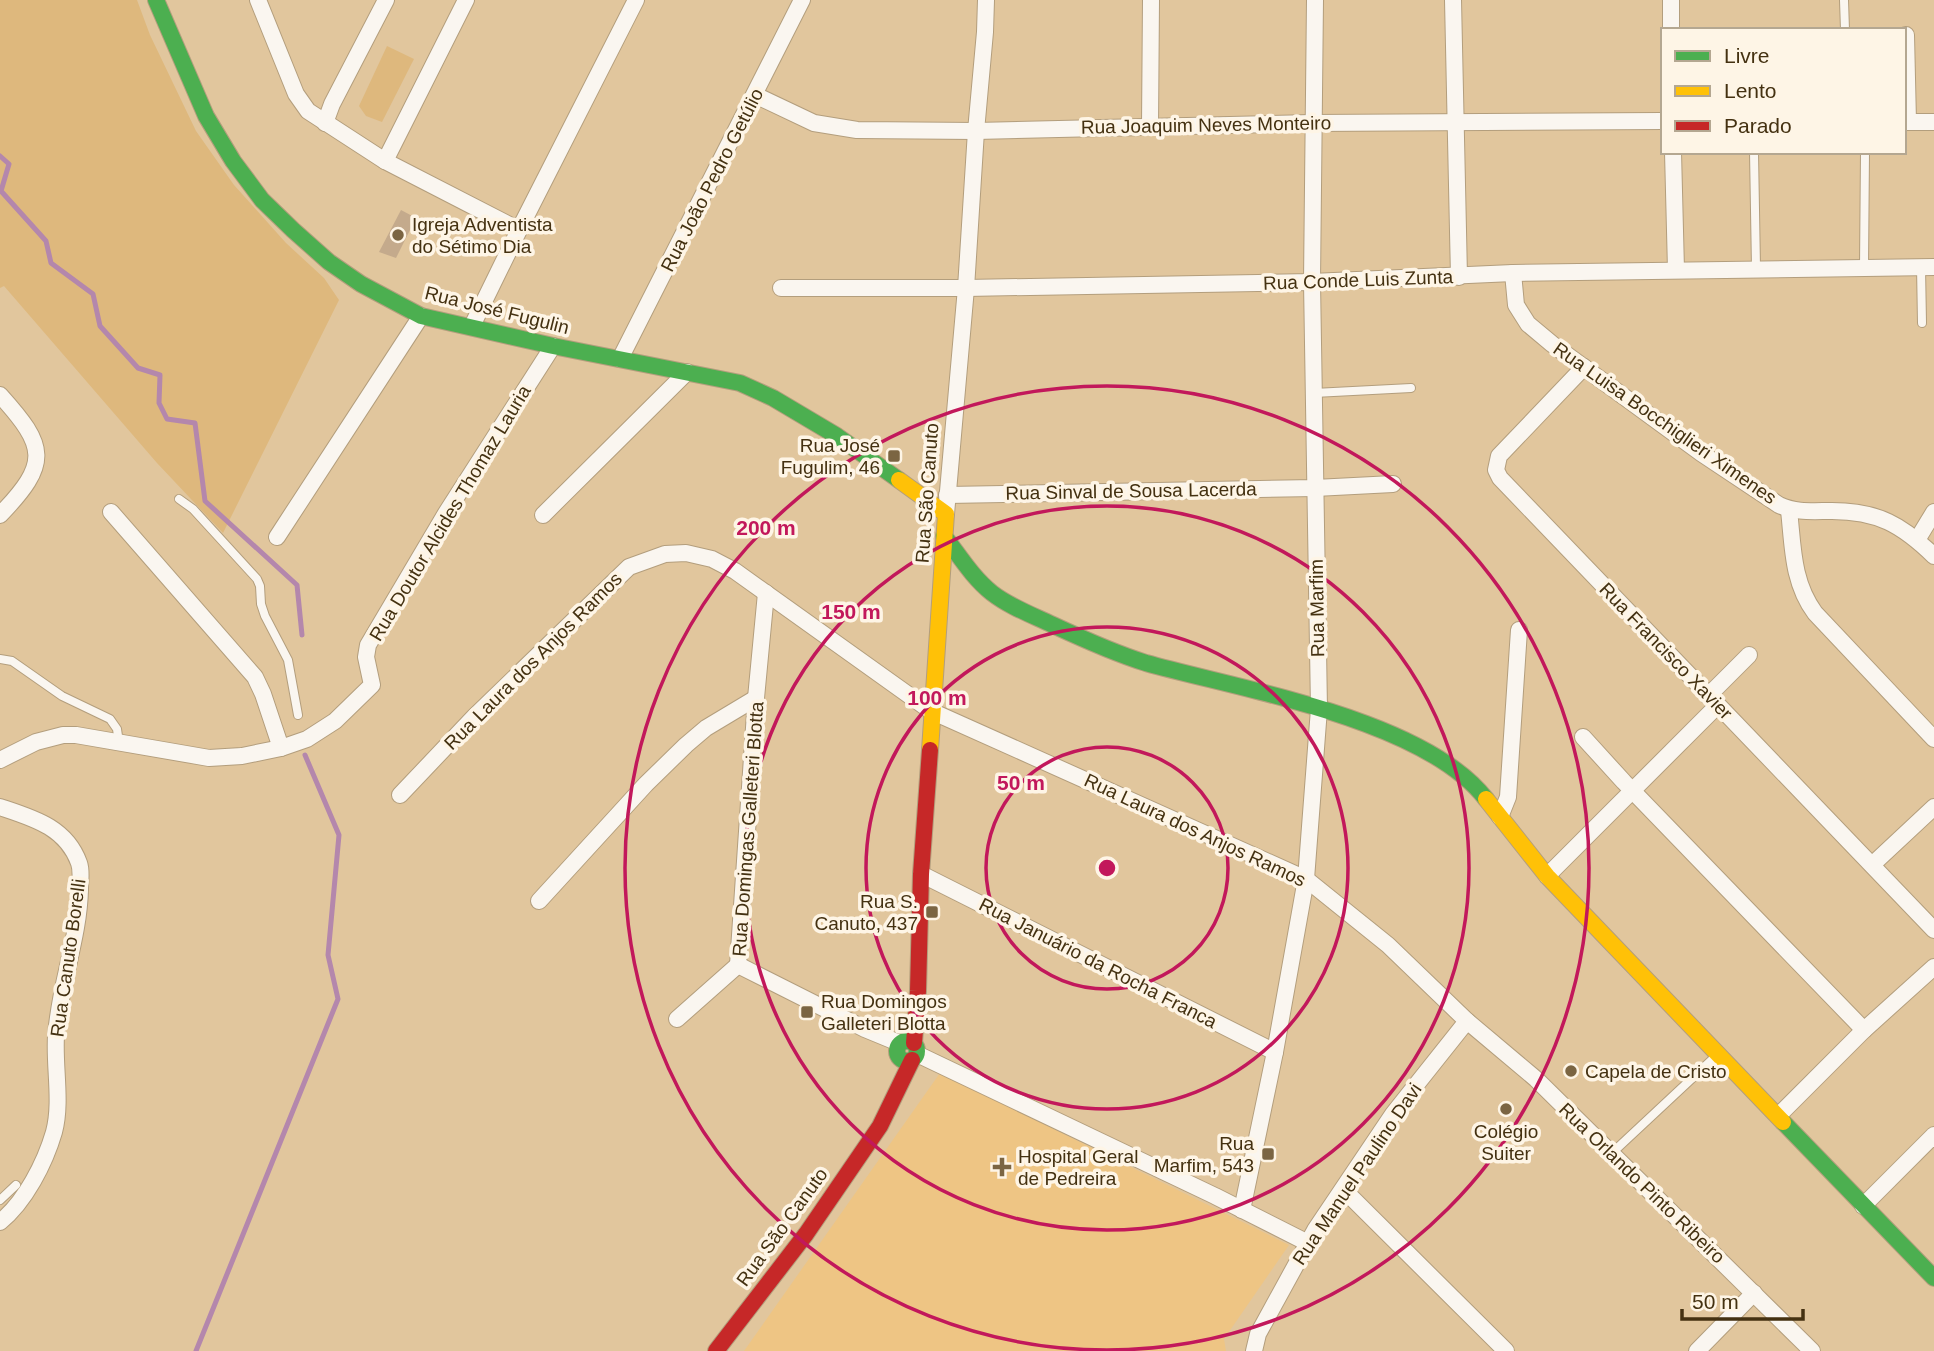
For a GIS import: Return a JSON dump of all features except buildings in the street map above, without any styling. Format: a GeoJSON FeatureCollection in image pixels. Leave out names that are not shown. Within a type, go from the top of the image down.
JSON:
{"type":"FeatureCollection","features":[{"type":"Feature","properties":{"kind":"street","name":"Rua José Fugulin"},"geometry":{"type":"LineString","coordinates":[[156,0],[206,116],[233,161],[262,200],[329,262],[360,284],[421,316],[553,346],[740,383],[773,398],[843,440],[946,514]]}},
{"type":"Feature","properties":{"kind":"street"},"geometry":{"type":"LineString","coordinates":[[258,0],[296,94],[308,111],[385,161],[519,230]]}},
{"type":"Feature","properties":{"kind":"street"},"geometry":{"type":"LineString","coordinates":[[324,123],[386,0]]}},
{"type":"Feature","properties":{"kind":"street"},"geometry":{"type":"LineString","coordinates":[[385,161],[466,0]]}},
{"type":"Feature","properties":{"kind":"street"},"geometry":{"type":"LineString","coordinates":[[472,326],[636,0]]}},
{"type":"Feature","properties":{"kind":"street","name":"Rua João Pedro Getúlio"},"geometry":{"type":"LineString","coordinates":[[620,359],[802,0]]}},
{"type":"Feature","properties":{"kind":"street","name":"Rua São Canuto"},"geometry":{"type":"LineString","coordinates":[[716,1351],[806,1234],[880,1126],[906,1049],[918,990],[921,874],[931,711],[966,288],[986,0]]}},
{"type":"Feature","properties":{"kind":"street"},"geometry":{"type":"LineString","coordinates":[[1150,126],[1151,0]]}},
{"type":"Feature","properties":{"kind":"street","name":"Rua Marfim"},"geometry":{"type":"LineString","coordinates":[[1242,1210],[1275,1052],[1306,878],[1319,709],[1312,282],[1315,0]]}},
{"type":"Feature","properties":{"kind":"street"},"geometry":{"type":"LineString","coordinates":[[1453,0],[1459,276]]}},
{"type":"Feature","properties":{"kind":"street"},"geometry":{"type":"LineString","coordinates":[[1671,0],[1671,28]]}},
{"type":"Feature","properties":{"kind":"street"},"geometry":{"type":"LineString","coordinates":[[1906,35],[1906,122],[1934,122]]}},
{"type":"Feature","properties":{"kind":"street","name":"Rua Joaquim Neves Monteiro"},"geometry":{"type":"LineString","coordinates":[[755,96],[814,123],[842,130],[976,131],[1312,123],[1661,121]]}},
{"type":"Feature","properties":{"kind":"street"},"geometry":{"type":"LineString","coordinates":[[1673,154],[1676,270]]}},
{"type":"Feature","properties":{"kind":"street","name":"Rua Conde Luis Zunta"},"geometry":{"type":"LineString","coordinates":[[781,288],[1312,282],[1513,273],[1928,267]]}},
{"type":"Feature","properties":{"kind":"street","name":"Rua Luisa Bocchiglieri Ximenes"},"geometry":{"type":"LineString","coordinates":[[1513,273],[1517,305],[1528,324],[1701,453],[1789,510],[1794,562],[1806,600],[1815,613],[1934,739]]}},
{"type":"Feature","properties":{"kind":"street"},"geometry":{"type":"LineString","coordinates":[[277,537],[421,316]]}},
{"type":"Feature","properties":{"kind":"street","name":"Rua Doutor Alcides Thomaz Lauria"},"geometry":{"type":"LineString","coordinates":[[281,748],[307,739],[335,721],[372,685],[366,657],[368,645],[446,513],[553,346]]}},
{"type":"Feature","properties":{"kind":"street","name":"Rua Francisco Xavier"},"geometry":{"type":"LineString","coordinates":[[1584,367],[1499,456],[1496,470],[1500,478],[1934,930]]}},
{"type":"Feature","properties":{"kind":"street"},"geometry":{"type":"LineString","coordinates":[[543,515],[687,372]]}},
{"type":"Feature","properties":{"kind":"street"},"geometry":{"type":"LineString","coordinates":[[0,395],[21,418],[34,438],[37,460],[35,469],[19,496],[0,515]]}},
{"type":"Feature","properties":{"kind":"street","name":"Rua Sinval de Sousa Lacerda"},"geometry":{"type":"LineString","coordinates":[[947,495],[1393,484]]}},
{"type":"Feature","properties":{"kind":"street"},"geometry":{"type":"LineString","coordinates":[[1789,510],[1847,512],[1873,516],[1899,526],[1934,556]]}},
{"type":"Feature","properties":{"kind":"street"},"geometry":{"type":"LineString","coordinates":[[1917,540],[1934,512]]}},
{"type":"Feature","properties":{"kind":"street"},"geometry":{"type":"LineString","coordinates":[[0,760],[36,743],[63,735],[209,758],[242,756],[281,748],[256,677],[111,513]]}},
{"type":"Feature","properties":{"kind":"street"},"geometry":{"type":"LineString","coordinates":[[944,536],[976,578],[992,593],[1022,611],[1108,650],[1385,730],[1458,769],[1479,789],[1547,876],[1934,1278]]}},
{"type":"Feature","properties":{"kind":"street","name":"Rua Laura dos Anjos Ramos"},"geometry":{"type":"LineString","coordinates":[[400,795],[474,717],[629,567],[665,554],[686,553],[712,559],[735,570],[931,711],[1306,878],[1388,945],[1467,1021]]}},
{"type":"Feature","properties":{"kind":"street","name":"Rua Domingas Galleteri Blotta"},"geometry":{"type":"LineString","coordinates":[[766,593],[738,965],[864,1029],[1308,1243]]}},
{"type":"Feature","properties":{"kind":"street"},"geometry":{"type":"LineString","coordinates":[[1500,817],[1508,797],[1519,630]]}},
{"type":"Feature","properties":{"kind":"street"},"geometry":{"type":"LineString","coordinates":[[1547,876],[1633,791],[1713,701],[1749,655]]}},
{"type":"Feature","properties":{"kind":"street"},"geometry":{"type":"LineString","coordinates":[[539,901],[646,784],[686,745],[706,728],[756,698]]}},
{"type":"Feature","properties":{"kind":"street"},"geometry":{"type":"LineString","coordinates":[[1583,737],[1864,1030]]}},
{"type":"Feature","properties":{"kind":"street","name":"Rua Canuto Borelli"},"geometry":{"type":"LineString","coordinates":[[0,807],[40,820],[58,832],[74,850],[81,866],[80,899],[73,947],[61,995],[56,1034],[54,1131],[33,1181],[0,1222]]}},
{"type":"Feature","properties":{"kind":"street"},"geometry":{"type":"LineString","coordinates":[[1873,864],[1934,807]]}},
{"type":"Feature","properties":{"kind":"street","name":"Rua Januário da Rocha Franca"},"geometry":{"type":"LineString","coordinates":[[921,874],[1275,1052]]}},
{"type":"Feature","properties":{"kind":"street"},"geometry":{"type":"LineString","coordinates":[[677,1019],[738,965]]}},
{"type":"Feature","properties":{"kind":"street"},"geometry":{"type":"LineString","coordinates":[[1778,1116],[1864,1030],[1934,967]]}},
{"type":"Feature","properties":{"kind":"street","name":"Rua Orlando Pinto Ribeiro"},"geometry":{"type":"LineString","coordinates":[[1467,1021],[1536,1079],[1812,1351]]}},
{"type":"Feature","properties":{"kind":"street","name":"Rua Manuel Paulino Davi"},"geometry":{"type":"LineString","coordinates":[[1255,1346],[1308,1243],[1393,1114],[1467,1021]]}},
{"type":"Feature","properties":{"kind":"street"},"geometry":{"type":"LineString","coordinates":[[1863,1206],[1934,1135]]}},
{"type":"Feature","properties":{"kind":"street"},"geometry":{"type":"LineString","coordinates":[[1344,1190],[1506,1351]]}},
{"type":"Feature","properties":{"kind":"street"},"geometry":{"type":"LineString","coordinates":[[1697,1351],[1754,1293]]}},
{"type":"Feature","properties":{"kind":"lane"},"geometry":{"type":"LineString","coordinates":[[1844,0],[1845,28]]}},
{"type":"Feature","properties":{"kind":"lane"},"geometry":{"type":"LineString","coordinates":[[1754,154],[1756,268]]}},
{"type":"Feature","properties":{"kind":"lane"},"geometry":{"type":"LineString","coordinates":[[1864,268],[1865,154]]}},
{"type":"Feature","properties":{"kind":"lane"},"geometry":{"type":"LineString","coordinates":[[1922,323],[1928,267]]}},
{"type":"Feature","properties":{"kind":"lane"},"geometry":{"type":"LineString","coordinates":[[1314,393],[1411,387]]}},
{"type":"Feature","properties":{"kind":"lane"},"geometry":{"type":"LineString","coordinates":[[178,499],[193,509],[261,586],[261,604],[265,616],[288,660],[298,715]]}},
{"type":"Feature","properties":{"kind":"lane"},"geometry":{"type":"LineString","coordinates":[[0,659],[12,661],[62,696],[110,719],[117,729],[119,743]]}},
{"type":"Feature","properties":{"kind":"lane"},"geometry":{"type":"LineString","coordinates":[[1612,1153],[1718,1054]]}},
{"type":"Feature","properties":{"kind":"lane"},"geometry":{"type":"LineString","coordinates":[[0,1200],[16,1185]]}},
{"type":"Feature","properties":{"kind":"shaded area"},"geometry":{"type":"Polygon","coordinates":[[[0,0],[137,0],[150,35],[196,131],[234,185],[286,243],[324,278],[339,300],[223,533],[157,463],[4,286],[0,288],[0,0]]]}},
{"type":"Feature","properties":{"kind":"shaded area"},"geometry":{"type":"Polygon","coordinates":[[[387,46],[414,59],[382,122],[366,116],[359,106],[387,46]]]}},
{"type":"Feature","properties":{"kind":"shaded area","name":"Hospital Geral de Pedreira"},"geometry":{"type":"Polygon","coordinates":[[[940,1073],[1289,1245],[1224,1339],[1226,1351],[744,1351],[940,1073]]]}},
{"type":"Feature","properties":{"kind":"waterway"},"geometry":{"type":"LineString","coordinates":[[0,156],[9,164],[1,191],[46,241],[51,263],[93,294],[100,326],[138,368],[160,375],[159,403],[167,419],[195,423],[205,501],[297,585],[302,635]]}},
{"type":"Feature","properties":{"kind":"waterway"},"geometry":{"type":"LineString","coordinates":[[196,1351],[338,999],[328,955],[339,835],[305,755]]}},
{"type":"Feature","properties":{"kind":"traffic: fast"},"geometry":{"type":"LineString","coordinates":[[156,0],[206,116],[233,161],[262,200],[293,230],[329,262],[361,284],[421,316],[553,346],[740,383],[773,398],[837,436],[899,480]]}},
{"type":"Feature","properties":{"kind":"traffic: fast"},"geometry":{"type":"LineString","coordinates":[[944,536],[985,587],[1021,610],[1087,641],[1146,663],[1329,711],[1376,728],[1420,748],[1458,771],[1486,799]]}},
{"type":"Feature","properties":{"kind":"traffic: fast"},"geometry":{"type":"LineString","coordinates":[[903,1041],[911,1041],[917,1051],[911,1061],[903,1061],[897,1055],[897,1047],[903,1041]]}},
{"type":"Feature","properties":{"kind":"traffic: fast"},"geometry":{"type":"LineString","coordinates":[[1783,1122],[1934,1278]]}},
{"type":"Feature","properties":{"kind":"traffic: slow"},"geometry":{"type":"LineString","coordinates":[[899,480],[946,514],[930,750]]}},
{"type":"Feature","properties":{"kind":"traffic: slow"},"geometry":{"type":"LineString","coordinates":[[1486,799],[1547,876],[1783,1122]]}},
{"type":"Feature","properties":{"kind":"traffic: jam"},"geometry":{"type":"LineString","coordinates":[[914,1043],[921,874],[930,750]]}},
{"type":"Feature","properties":{"kind":"traffic: jam"},"geometry":{"type":"LineString","coordinates":[[716,1351],[806,1234],[880,1126],[912,1060]]}},
{"type":"Feature","properties":{"kind":"place","name":"Igreja Adventista do Sétimo Dia"},"geometry":{"type":"Point","coordinates":[398,235]}},
{"type":"Feature","properties":{"kind":"place","name":"Rua José Fugulim, 46"},"geometry":{"type":"Point","coordinates":[894,456]}},
{"type":"Feature","properties":{"kind":"place","name":"Rua S. Canuto, 437"},"geometry":{"type":"Point","coordinates":[932,912]}},
{"type":"Feature","properties":{"kind":"place","name":"Rua Domingos Galleteri Blotta"},"geometry":{"type":"Point","coordinates":[807,1012]}},
{"type":"Feature","properties":{"kind":"place","name":"Capela de Cristo"},"geometry":{"type":"Point","coordinates":[1571,1071]}},
{"type":"Feature","properties":{"kind":"place","name":"Colégio Suiter"},"geometry":{"type":"Point","coordinates":[1506,1109]}},
{"type":"Feature","properties":{"kind":"place","name":"Rua Marfim, 543"},"geometry":{"type":"Point","coordinates":[1268,1154]}},
{"type":"Feature","properties":{"kind":"place","name":"Hospital Geral de Pedreira"},"geometry":{"type":"Point","coordinates":[1002,1167]}}]}
